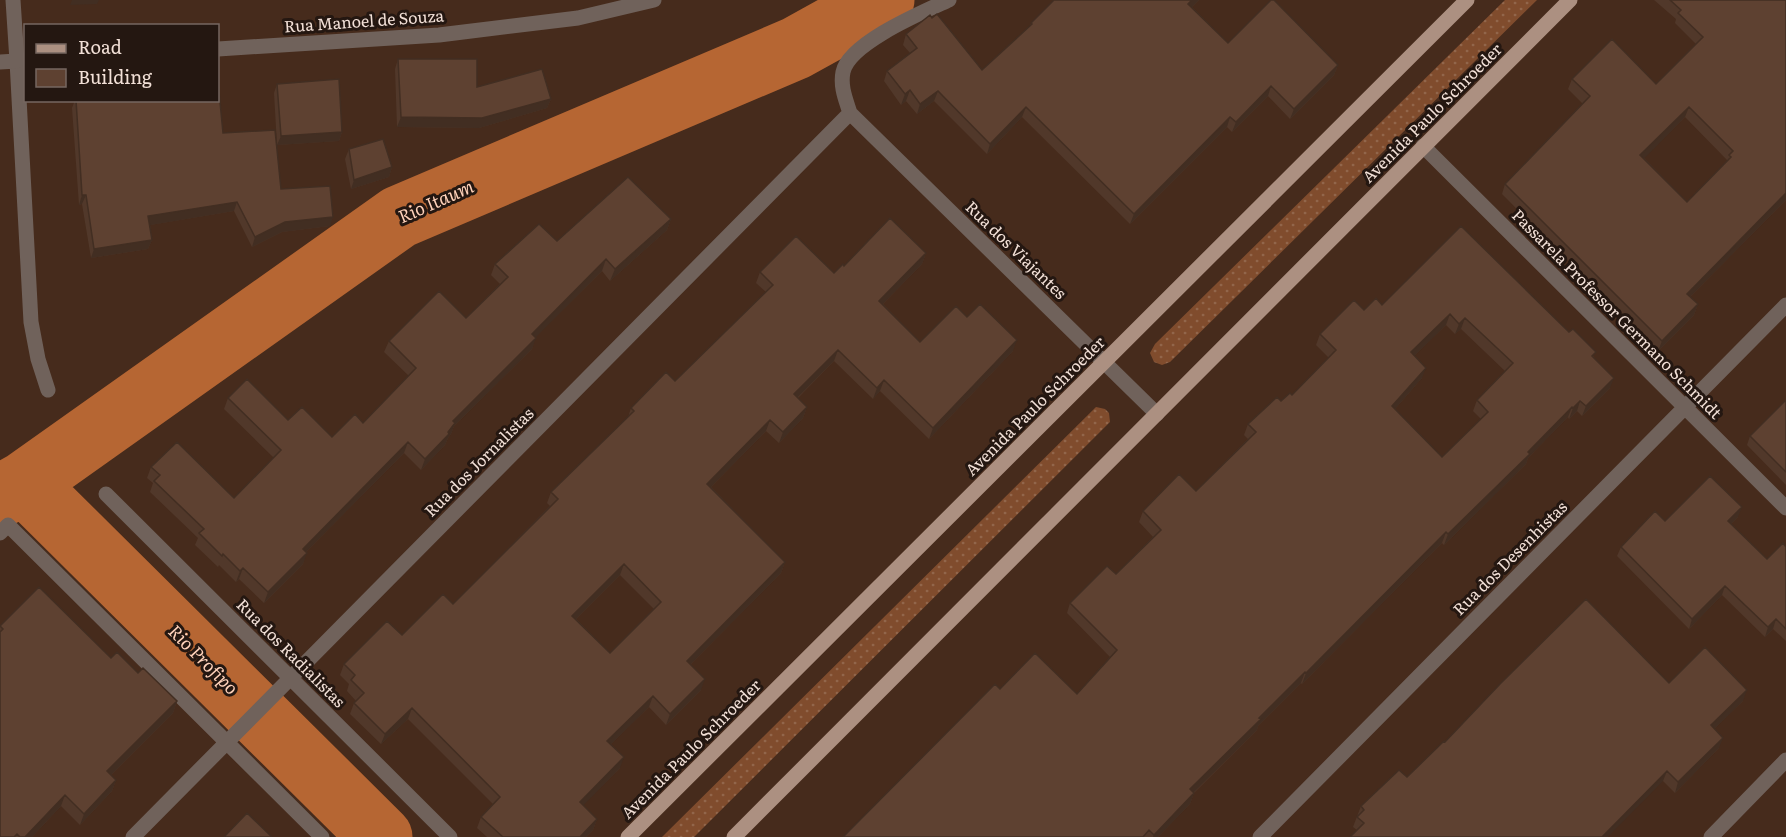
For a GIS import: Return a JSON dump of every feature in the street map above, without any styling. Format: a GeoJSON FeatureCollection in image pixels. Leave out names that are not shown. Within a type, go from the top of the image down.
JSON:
{"type":"FeatureCollection","features":[{"type":"Feature","properties":{"kind":"main road","name":"Avenida Paulo Schroeder"},"geometry":{"type":"LineString","coordinates":[[628,837],[1467,0]]}},
{"type":"Feature","properties":{"kind":"main road","name":"Avenida Paulo Schroeder"},"geometry":{"type":"LineString","coordinates":[[734,837],[1570,0]]}},
{"type":"Feature","properties":{"kind":"street"},"geometry":{"type":"LineString","coordinates":[[13,0],[21,61],[31,322],[38,359],[48,390]]}},
{"type":"Feature","properties":{"kind":"street","name":"Rua Manoel de Souza"},"geometry":{"type":"LineString","coordinates":[[219,49],[439,35],[578,18],[654,0]]}},
{"type":"Feature","properties":{"kind":"street"},"geometry":{"type":"LineString","coordinates":[[850,113],[842,89],[843,70],[854,55],[882,33],[949,0]]}},
{"type":"Feature","properties":{"kind":"street"},"geometry":{"type":"LineString","coordinates":[[0,62],[21,61]]}},
{"type":"Feature","properties":{"kind":"street","name":"Rua dos Viajantes"},"geometry":{"type":"LineString","coordinates":[[850,113],[1157,414]]}},
{"type":"Feature","properties":{"kind":"street","name":"Rua dos Jornalistas"},"geometry":{"type":"LineString","coordinates":[[133,837],[850,113]]}},
{"type":"Feature","properties":{"kind":"street","name":"Passarela Professor Germano Schmidt"},"geometry":{"type":"LineString","coordinates":[[1423,146],[1786,508]]}},
{"type":"Feature","properties":{"kind":"street","name":"Rua dos Desenhistas"},"geometry":{"type":"LineString","coordinates":[[1260,837],[1786,305]]}},
{"type":"Feature","properties":{"kind":"street","name":"Rua dos Radialistas"},"geometry":{"type":"LineString","coordinates":[[106,494],[450,837]]}},
{"type":"Feature","properties":{"kind":"street"},"geometry":{"type":"LineString","coordinates":[[4,529],[227,742],[322,837]]}},
{"type":"Feature","properties":{"kind":"street"},"geometry":{"type":"LineString","coordinates":[[1711,837],[1786,760]]}},
{"type":"Feature","properties":{"kind":"shaded area"},"geometry":{"type":"Polygon","coordinates":[[[1505,0],[1537,0],[1170,362],[1162,365],[1154,362],[1150,353],[1155,344],[1505,0]]]}},
{"type":"Feature","properties":{"kind":"shaded area"},"geometry":{"type":"Polygon","coordinates":[[[1096,407],[1105,409],[1109,413],[1110,422],[694,837],[662,837],[1096,407]]]}},
{"type":"Feature","properties":{"kind":"building"},"geometry":{"type":"Polygon","coordinates":[[[1054,0],[1192,0],[1188,4],[1228,43],[1271,0],[1274,0],[1338,65],[1294,109],[1271,86],[1236,122],[1230,117],[1134,214],[1026,107],[990,144],[938,91],[920,104],[910,90],[905,94],[887,71],[917,48],[906,34],[930,15],[932,18],[937,14],[982,70],[1032,24],[1054,0]]]}},
{"type":"Feature","properties":{"kind":"building"},"geometry":{"type":"Polygon","coordinates":[[[1670,0],[1786,0],[1786,193],[1687,294],[1698,304],[1662,341],[1505,184],[1590,96],[1572,79],[1612,39],[1656,84],[1703,37],[1678,13],[1681,10],[1670,0]],[[1689,107],[1640,155],[1687,202],[1731,157],[1729,155],[1733,151],[1689,107]]]}},
{"type":"Feature","properties":{"kind":"building"},"geometry":{"type":"Polygon","coordinates":[[[398,59],[477,59],[477,87],[542,69],[551,99],[482,118],[401,117],[398,59]]]}},
{"type":"Feature","properties":{"kind":"building"},"geometry":{"type":"Polygon","coordinates":[[[339,79],[342,132],[281,136],[277,84],[339,79]]]}},
{"type":"Feature","properties":{"kind":"building"},"geometry":{"type":"Polygon","coordinates":[[[219,91],[223,133],[275,130],[281,189],[330,186],[333,217],[285,222],[255,237],[237,202],[148,216],[152,240],[94,249],[86,195],[82,195],[76,102],[219,102],[219,91]]]}},
{"type":"Feature","properties":{"kind":"building"},"geometry":{"type":"Polygon","coordinates":[[[383,139],[392,167],[354,180],[349,149],[383,139]]]}},
{"type":"Feature","properties":{"kind":"building"},"geometry":{"type":"Polygon","coordinates":[[[628,177],[671,219],[615,269],[606,259],[532,334],[536,338],[453,421],[455,423],[448,432],[449,434],[425,459],[408,442],[303,549],[307,553],[268,592],[243,568],[240,571],[223,554],[222,556],[199,533],[204,529],[154,481],[160,475],[151,467],[177,442],[234,498],[281,450],[228,398],[247,379],[288,420],[302,407],[332,437],[355,414],[363,423],[416,368],[389,341],[439,291],[466,318],[508,277],[495,264],[539,224],[557,241],[628,177]]]}},
{"type":"Feature","properties":{"kind":"building"},"geometry":{"type":"Polygon","coordinates":[[[890,218],[926,253],[879,301],[920,342],[956,306],[967,317],[980,304],[1017,340],[933,428],[884,380],[877,388],[838,350],[794,394],[807,407],[783,432],[770,420],[707,484],[785,562],[687,661],[705,679],[670,714],[653,696],[607,741],[624,757],[580,802],[597,819],[580,837],[503,837],[481,817],[500,797],[412,708],[385,734],[354,703],[364,693],[351,680],[355,675],[344,664],[387,621],[402,635],[443,594],[453,604],[558,499],[551,492],[634,411],[631,408],[666,372],[675,381],[773,285],[760,272],[796,236],[834,273],[843,264],[844,266],[890,218]],[[624,564],[572,616],[610,653],[661,602],[624,564]]]}},
{"type":"Feature","properties":{"kind":"building"},"geometry":{"type":"Polygon","coordinates":[[[1461,226],[1569,332],[1573,329],[1596,352],[1592,356],[1614,378],[1586,406],[1580,401],[1572,407],[1528,452],[1530,454],[1448,534],[1446,532],[1305,672],[1190,789],[1194,793],[1154,835],[1149,830],[1143,837],[843,837],[995,684],[1000,689],[1035,653],[1077,694],[1117,650],[1070,603],[1107,566],[1116,574],[1161,530],[1143,511],[1179,474],[1196,491],[1256,432],[1248,424],[1277,397],[1281,401],[1290,393],[1292,395],[1336,350],[1320,334],[1354,300],[1364,310],[1376,298],[1382,305],[1461,226]],[[1450,314],[1411,352],[1426,368],[1392,406],[1442,457],[1488,412],[1477,400],[1513,363],[1465,318],[1459,324],[1450,314]]]}},
{"type":"Feature","properties":{"kind":"building"},"geometry":{"type":"Polygon","coordinates":[[[1786,400],[1786,472],[1750,436],[1786,400]]]}},
{"type":"Feature","properties":{"kind":"building"},"geometry":{"type":"Polygon","coordinates":[[[1710,476],[1742,507],[1728,521],[1767,559],[1783,543],[1786,547],[1786,629],[1776,619],[1768,627],[1725,586],[1692,619],[1621,547],[1655,511],[1665,521],[1710,476]]]}},
{"type":"Feature","properties":{"kind":"building"},"geometry":{"type":"Polygon","coordinates":[[[39,587],[111,658],[117,652],[138,673],[143,668],[177,701],[107,771],[116,780],[84,814],[65,795],[25,837],[17,834],[14,837],[0,837],[0,632],[3,629],[0,626],[39,587]]]}},
{"type":"Feature","properties":{"kind":"building"},"geometry":{"type":"Polygon","coordinates":[[[1586,599],[1669,683],[1705,647],[1747,690],[1711,725],[1723,738],[1678,782],[1667,771],[1602,837],[1350,837],[1364,823],[1357,817],[1364,810],[1361,806],[1399,770],[1407,777],[1445,742],[1586,599]]]}},
{"type":"Feature","properties":{"kind":"building"},"geometry":{"type":"Polygon","coordinates":[[[247,813],[272,837],[224,837],[247,813]]]}},
{"type":"Feature","properties":{"kind":"waterway","name":"Rio Itaum"},"geometry":{"type":"LineString","coordinates":[[0,496],[24,483],[399,217],[796,48],[883,0]]}},
{"type":"Feature","properties":{"kind":"waterway","name":"Rio Profipo"},"geometry":{"type":"LineString","coordinates":[[24,483],[381,837]]}}]}
